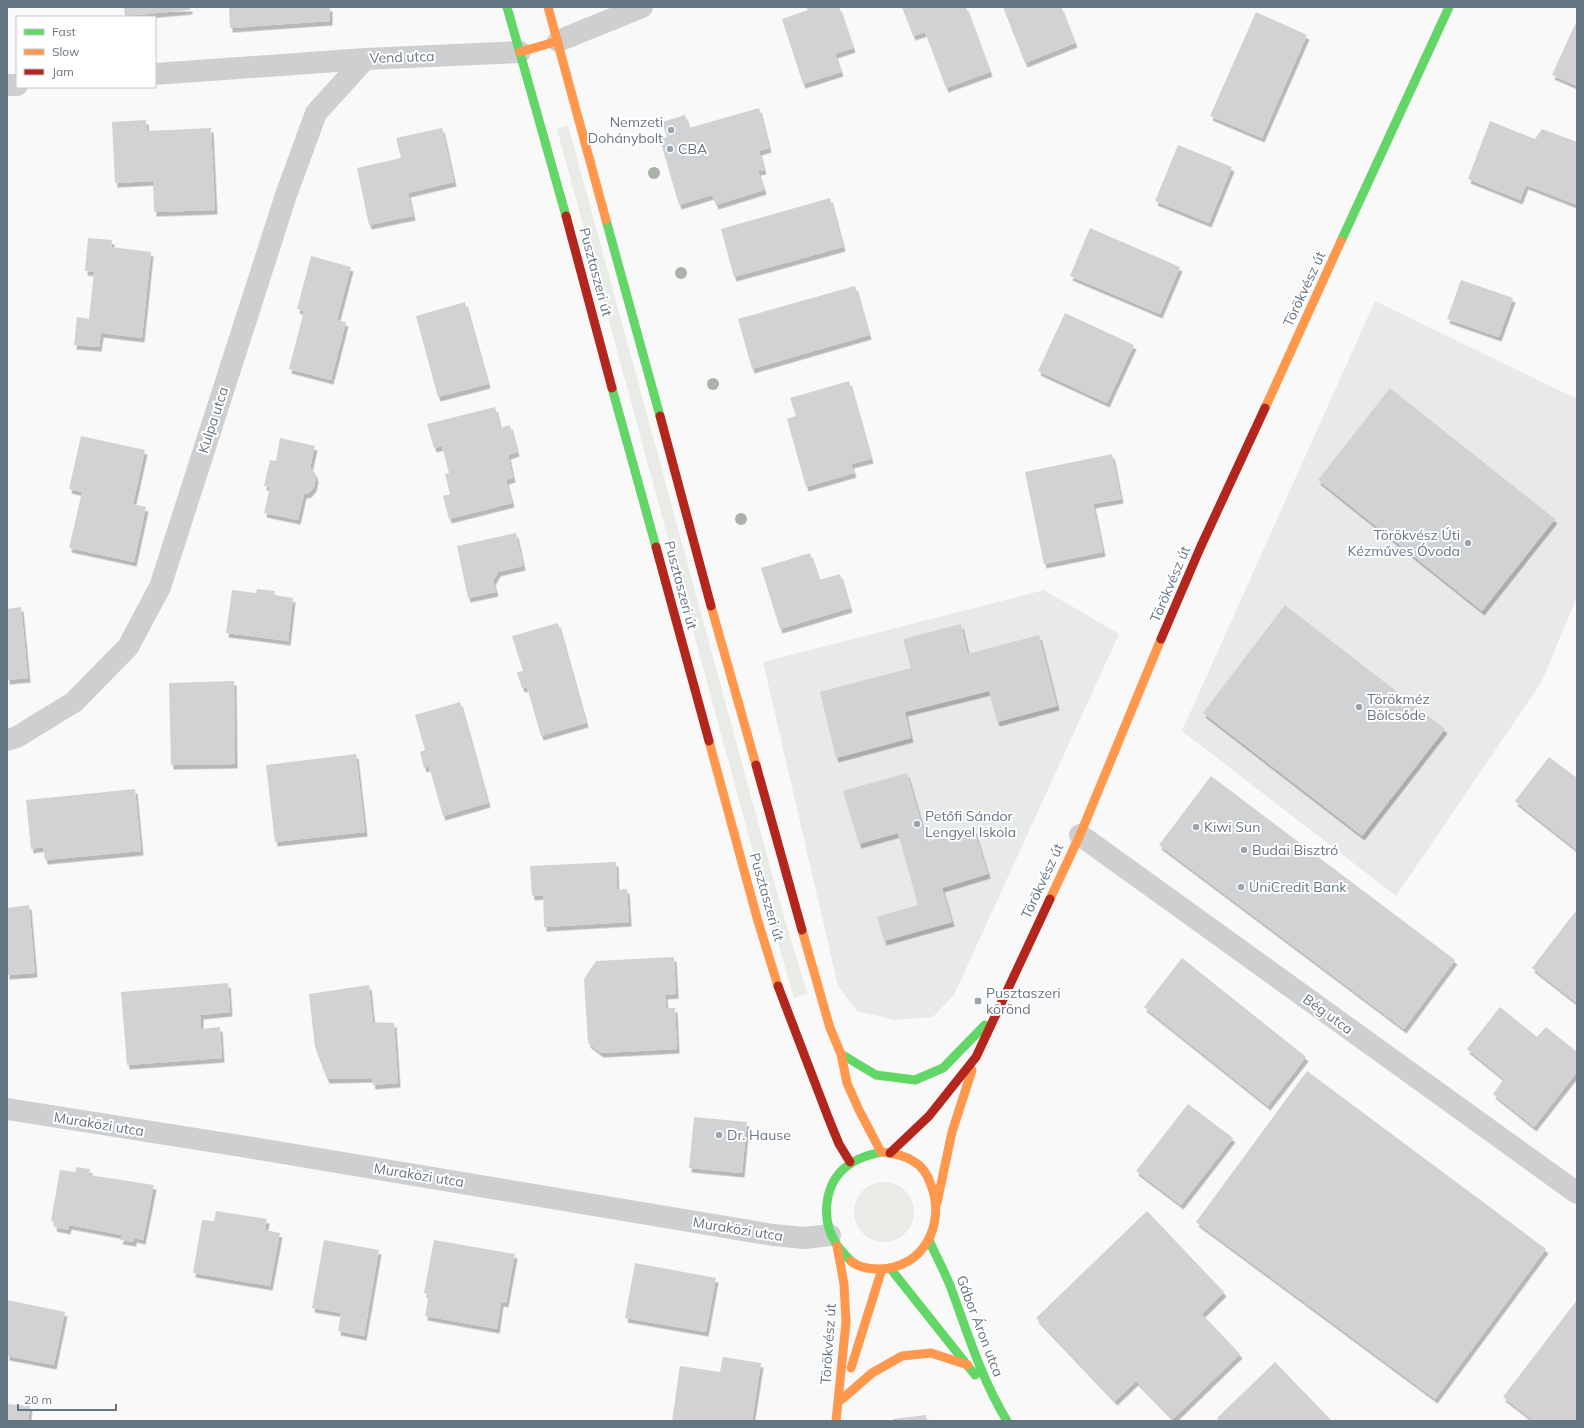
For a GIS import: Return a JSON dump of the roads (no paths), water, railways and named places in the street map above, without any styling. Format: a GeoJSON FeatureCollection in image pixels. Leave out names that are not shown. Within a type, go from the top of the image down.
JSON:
{"type":"FeatureCollection","features":[{"type":"Feature","properties":{"kind":"street","name":"Pusztaszeri út"},"geometry":{"type":"LineString","coordinates":[[507,7],[757,918],[775,977],[803,1051],[839,1144],[850,1162]]}},
{"type":"Feature","properties":{"kind":"street","name":"Pusztaszeri út"},"geometry":{"type":"LineString","coordinates":[[548,7],[736,693],[826,1014],[841,1054],[848,1083],[859,1110],[885,1152]]}},
{"type":"Feature","properties":{"kind":"street","name":"Vend utca"},"geometry":{"type":"LineString","coordinates":[[156,74],[365,59],[520,52],[558,41],[642,7]]}},
{"type":"Feature","properties":{"kind":"street","name":"Törökvész út"},"geometry":{"type":"LineString","coordinates":[[885,1152],[929,1116],[976,1057],[1080,835],[1151,662],[1201,546],[1449,7]]}},
{"type":"Feature","properties":{"kind":"street","name":"Kulpa utca"},"geometry":{"type":"LineString","coordinates":[[7,740],[17,737],[74,702],[128,647],[160,587],[283,202],[316,113],[365,59]]}},
{"type":"Feature","properties":{"kind":"street","name":"Bég utca"},"geometry":{"type":"LineString","coordinates":[[1080,835],[1577,1193]]}},
{"type":"Feature","properties":{"kind":"street"},"geometry":{"type":"LineString","coordinates":[[841,1054],[876,1075],[915,1080],[943,1068],[995,1014]]}},
{"type":"Feature","properties":{"kind":"street"},"geometry":{"type":"LineString","coordinates":[[937,1203],[952,1132],[976,1057]]}},
{"type":"Feature","properties":{"kind":"street","name":"Muraközi utca"},"geometry":{"type":"LineString","coordinates":[[7,1109],[247,1147],[773,1235],[833,1240]]}},
{"type":"Feature","properties":{"kind":"street"},"geometry":{"type":"LineString","coordinates":[[885,1152],[906,1156],[918,1164],[933,1188],[937,1203],[938,1216],[935,1229],[930,1240],[914,1257],[902,1264],[886,1269],[870,1269],[856,1265],[833,1240],[826,1214],[827,1198],[832,1183],[850,1162],[870,1154],[885,1152]]}},
{"type":"Feature","properties":{"kind":"street","name":"Törökvész út"},"geometry":{"type":"LineString","coordinates":[[833,1240],[844,1284],[846,1322],[836,1421]]}},
{"type":"Feature","properties":{"kind":"street","name":"Gábor Áron utca"},"geometry":{"type":"LineString","coordinates":[[930,1240],[950,1286],[972,1348],[992,1396],[1007,1421]]}},
{"type":"Feature","properties":{"kind":"street","name":"Törökvész út"},"geometry":{"type":"LineString","coordinates":[[836,1421],[841,1400],[886,1269]]}},
{"type":"Feature","properties":{"kind":"street"},"geometry":{"type":"LineString","coordinates":[[886,1269],[968,1365],[992,1396]]}},
{"type":"Feature","properties":{"kind":"street"},"geometry":{"type":"LineString","coordinates":[[841,1400],[872,1373],[902,1356],[931,1353],[968,1365]]}},
{"type":"Feature","properties":{"kind":"place","name":"Nemzeti Dohánybolt"},"geometry":{"type":"Point","coordinates":[671,130]}},
{"type":"Feature","properties":{"kind":"place","name":"CBA"},"geometry":{"type":"Point","coordinates":[670,149]}},
{"type":"Feature","properties":{"kind":"place","name":"Törökvész Úti Kézműves Óvoda"},"geometry":{"type":"Point","coordinates":[1468,543]}},
{"type":"Feature","properties":{"kind":"place","name":"Törökméz Bölcsőde"},"geometry":{"type":"Point","coordinates":[1359,707]}},
{"type":"Feature","properties":{"kind":"place","name":"Petőfi Sándor Lengyel Iskola"},"geometry":{"type":"Point","coordinates":[917,824]}},
{"type":"Feature","properties":{"kind":"place","name":"Kiwi Sun"},"geometry":{"type":"Point","coordinates":[1196,827]}},
{"type":"Feature","properties":{"kind":"place","name":"Budai Bisztró"},"geometry":{"type":"Point","coordinates":[1244,850]}},
{"type":"Feature","properties":{"kind":"place","name":"UniCredit Bank"},"geometry":{"type":"Point","coordinates":[1241,887]}},
{"type":"Feature","properties":{"kind":"place","name":"Pusztaszeri körönd"},"geometry":{"type":"Point","coordinates":[978,1001]}},
{"type":"Feature","properties":{"kind":"place","name":"Dr. Hause"},"geometry":{"type":"Point","coordinates":[719,1135]}}]}
